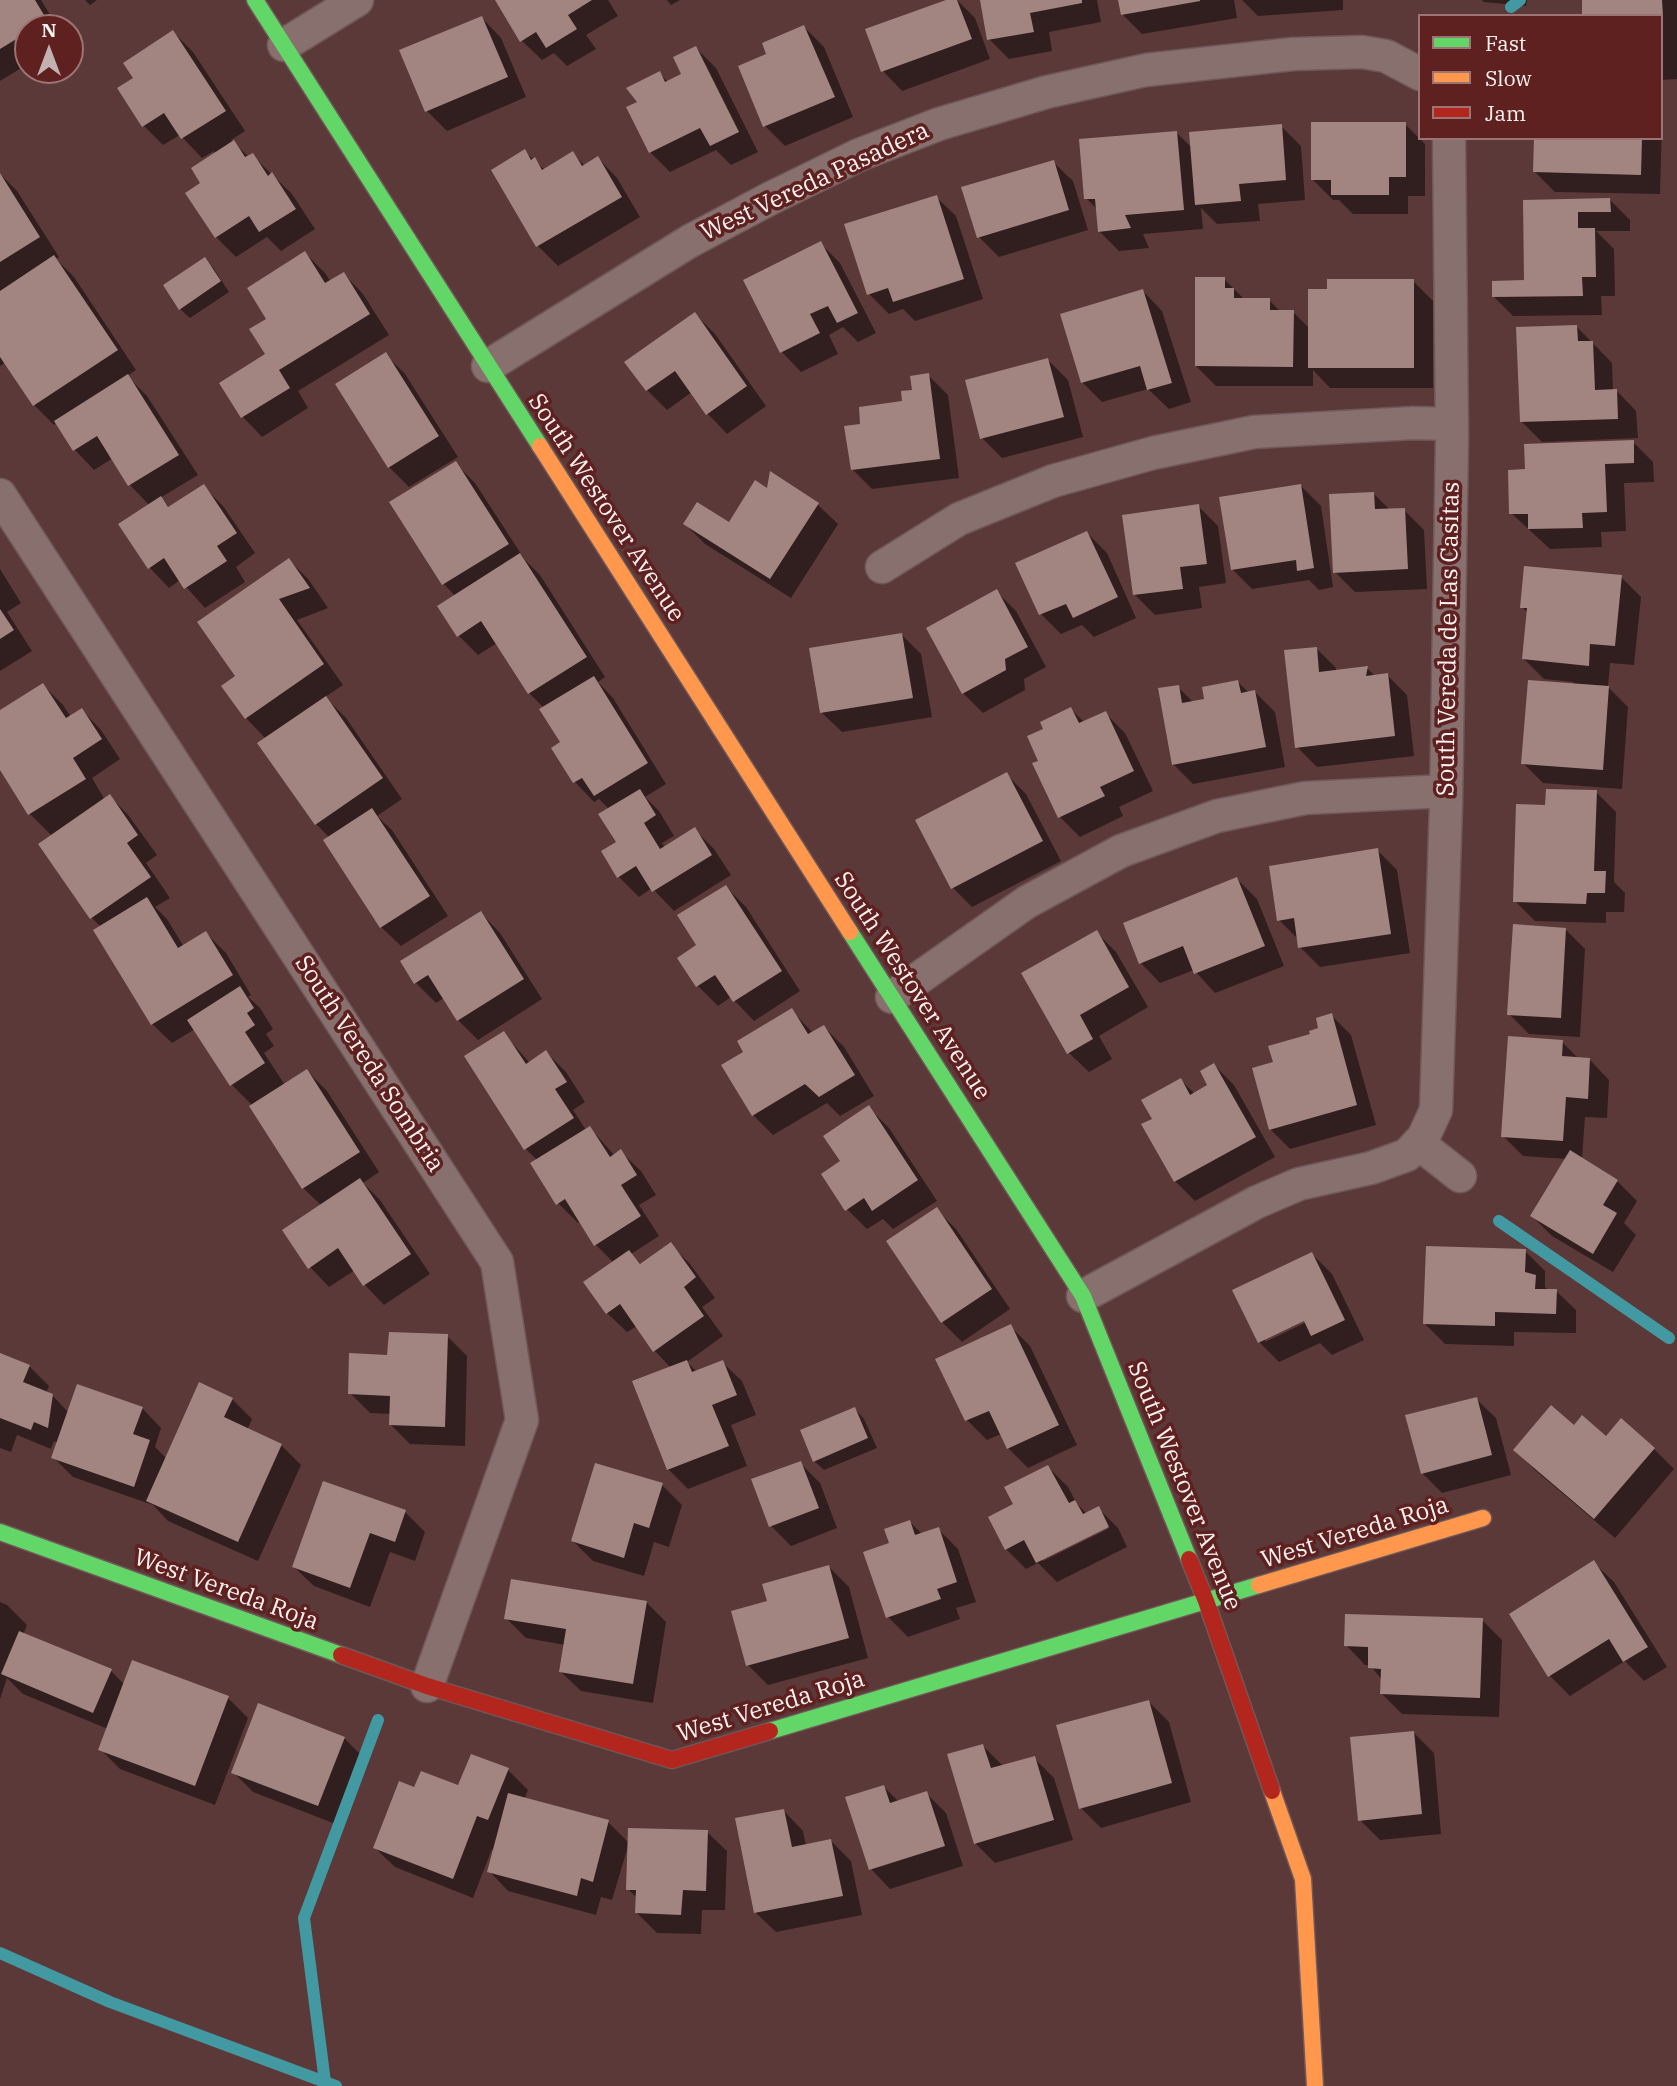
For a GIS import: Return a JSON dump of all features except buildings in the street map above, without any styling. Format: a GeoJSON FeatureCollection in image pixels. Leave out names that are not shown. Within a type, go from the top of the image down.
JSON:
{"type":"FeatureCollection","features":[{"type":"Feature","properties":{"kind":"street","name":"South Westover Avenue"},"geometry":{"type":"LineString","coordinates":[[255,0],[1083,1296],[1206,1601],[1303,1879],[1315,2086]]}},
{"type":"Feature","properties":{"kind":"street"},"geometry":{"type":"LineString","coordinates":[[284,45],[357,0]]}},
{"type":"Feature","properties":{"kind":"street","name":"West Vereda Pasadera"},"geometry":{"type":"LineString","coordinates":[[488,366],[690,241],[859,155],[939,124],[1047,92],[1146,70],[1279,55],[1362,52],[1386,56],[1418,72]]}},
{"type":"Feature","properties":{"kind":"street","name":"South Vereda de Las Casitas"},"geometry":{"type":"LineString","coordinates":[[1421,1140],[1436,1110],[1446,791],[1452,424],[1449,140]]}},
{"type":"Feature","properties":{"kind":"street"},"geometry":{"type":"LineString","coordinates":[[882,567],[959,519],[1053,481],[1153,453],[1254,432],[1413,423],[1452,424]]}},
{"type":"Feature","properties":{"kind":"street","name":"South Vereda Sombria"},"geometry":{"type":"LineString","coordinates":[[0,495],[497,1262],[522,1420],[428,1686]]}},
{"type":"Feature","properties":{"kind":"street"},"geometry":{"type":"LineString","coordinates":[[892,997],[1027,902],[1121,851],[1217,816],[1305,798],[1446,791]]}},
{"type":"Feature","properties":{"kind":"street"},"geometry":{"type":"LineString","coordinates":[[1083,1296],[1257,1202],[1299,1184],[1383,1164],[1407,1155],[1421,1140],[1460,1176]]}},
{"type":"Feature","properties":{"kind":"street","name":"West Vereda Roja"},"geometry":{"type":"LineString","coordinates":[[0,1532],[428,1686],[672,1760],[1483,1518]]}},
{"type":"Feature","properties":{"kind":"waterway"},"geometry":{"type":"LineString","coordinates":[[1511,7],[1520,0]]}},
{"type":"Feature","properties":{"kind":"waterway"},"geometry":{"type":"LineString","coordinates":[[1499,1221],[1669,1338]]}},
{"type":"Feature","properties":{"kind":"waterway"},"geometry":{"type":"LineString","coordinates":[[325,2082],[304,1918],[378,1720]]}},
{"type":"Feature","properties":{"kind":"waterway"},"geometry":{"type":"LineString","coordinates":[[0,1953],[110,2002],[336,2086]]}},
{"type":"Feature","properties":{"kind":"traffic: fast"},"geometry":{"type":"LineString","coordinates":[[255,0],[540,446]]}},
{"type":"Feature","properties":{"kind":"traffic: fast"},"geometry":{"type":"LineString","coordinates":[[850,932],[1083,1296],[1189,1559]]}},
{"type":"Feature","properties":{"kind":"traffic: fast"},"geometry":{"type":"LineString","coordinates":[[0,1532],[341,1655]]}},
{"type":"Feature","properties":{"kind":"traffic: fast"},"geometry":{"type":"LineString","coordinates":[[770,1731],[1259,1585]]}},
{"type":"Feature","properties":{"kind":"traffic: slow"},"geometry":{"type":"LineString","coordinates":[[540,446],[850,932]]}},
{"type":"Feature","properties":{"kind":"traffic: slow"},"geometry":{"type":"LineString","coordinates":[[1259,1585],[1483,1518]]}},
{"type":"Feature","properties":{"kind":"traffic: slow"},"geometry":{"type":"LineString","coordinates":[[1272,1791],[1303,1879],[1315,2086]]}},
{"type":"Feature","properties":{"kind":"traffic: jam"},"geometry":{"type":"LineString","coordinates":[[1189,1559],[1272,1791]]}},
{"type":"Feature","properties":{"kind":"traffic: jam"},"geometry":{"type":"LineString","coordinates":[[341,1655],[427,1686],[672,1760],[770,1731]]}}]}
